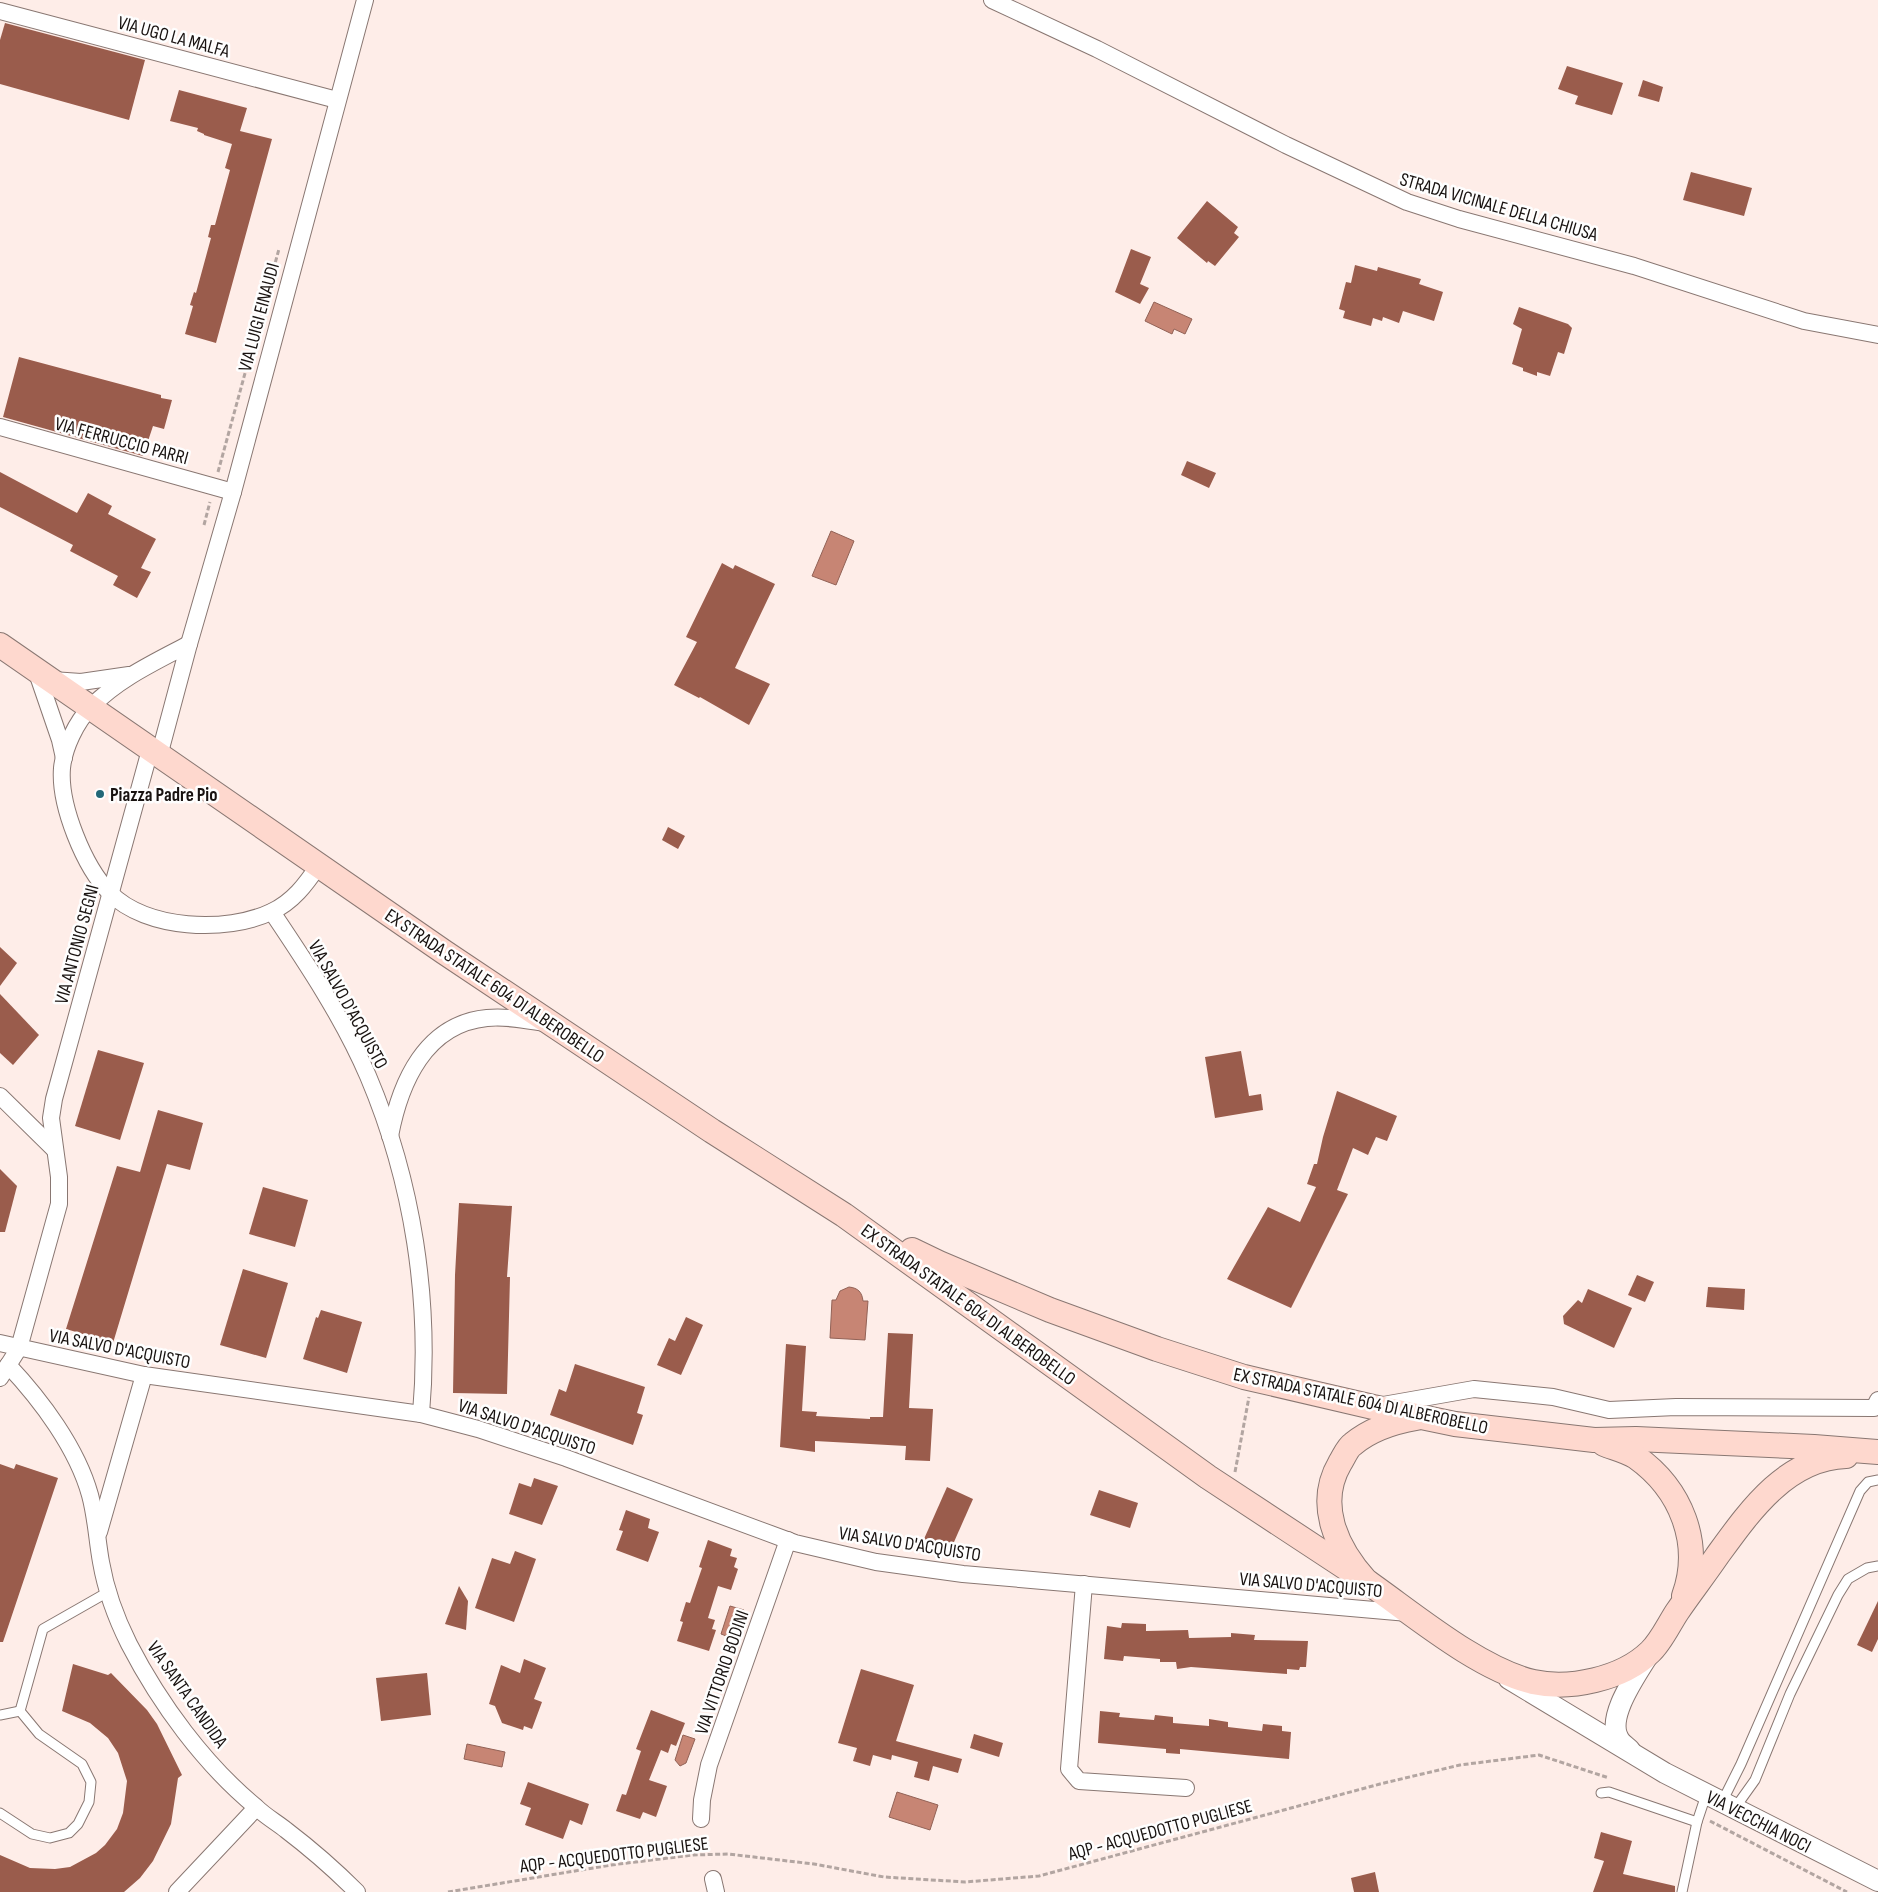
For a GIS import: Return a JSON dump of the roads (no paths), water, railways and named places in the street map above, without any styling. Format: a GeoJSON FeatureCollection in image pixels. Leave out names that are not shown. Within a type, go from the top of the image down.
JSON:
{"type":"FeatureCollection","features":[{"type":"Feature","properties":{"kind":"main road","name":"EX STRADA STATALE 604 DI ALBEROBELLO"},"geometry":{"type":"LineString","coordinates":[[0,645],[554,1025],[712,1131],[844,1214],[1228,1490],[1366,1580],[1474,1656],[1508,1673],[1532,1682],[1552,1685],[1602,1678],[1628,1667],[1650,1652],[1679,1609],[1761,1498],[1784,1479],[1804,1468],[1837,1456],[1878,1453]]}},
{"type":"Feature","properties":{"kind":"main road","name":"EX STRADA STATALE 604 DI ALBEROBELLO"},"geometry":{"type":"LineString","coordinates":[[844,1214],[939,1263],[1050,1310],[1157,1349],[1252,1379],[1373,1407],[1464,1425],[1594,1440],[1636,1439],[1804,1446],[1878,1453]]}},
{"type":"Feature","properties":{"kind":"main road"},"geometry":{"type":"LineString","coordinates":[[1366,1580],[1351,1565],[1339,1547],[1331,1524],[1328,1499],[1333,1475],[1351,1445],[1376,1429],[1398,1421],[1420,1417]]}},
{"type":"Feature","properties":{"kind":"main road"},"geometry":{"type":"LineString","coordinates":[[1594,1440],[1635,1456],[1655,1474],[1674,1496],[1687,1522],[1692,1545],[1688,1583],[1679,1609]]}},
{"type":"Feature","properties":{"kind":"street","name":"VIA LUIGI EINAUDI"},"geometry":{"type":"LineString","coordinates":[[155,753],[233,492],[365,0]]}},
{"type":"Feature","properties":{"kind":"street","name":"STRADA VICINALE DELLA CHIUSA"},"geometry":{"type":"LineString","coordinates":[[992,0],[1098,49],[1286,145],[1407,202],[1459,219],[1634,266],[1804,322],[1878,335]]}},
{"type":"Feature","properties":{"kind":"street","name":"VIA UGO LA MALFA"},"geometry":{"type":"LineString","coordinates":[[0,11],[337,100]]}},
{"type":"Feature","properties":{"kind":"street","name":"VIA FERRUCCIO PARRI"},"geometry":{"type":"LineString","coordinates":[[0,427],[233,492]]}},
{"type":"Feature","properties":{"kind":"street"},"geometry":{"type":"LineString","coordinates":[[64,760],[67,747],[90,708],[131,675],[189,644]]}},
{"type":"Feature","properties":{"kind":"street"},"geometry":{"type":"LineString","coordinates":[[131,675],[81,682],[43,675],[64,760],[64,793],[69,816],[94,871],[110,893],[135,909],[172,922],[195,925],[227,923],[272,912],[296,896],[319,865]]}},
{"type":"Feature","properties":{"kind":"street","name":"VIA ANTONIO SEGNI"},"geometry":{"type":"LineString","coordinates":[[4,1372],[19,1348],[59,1204],[51,1118],[54,1099],[110,893],[155,753]]}},
{"type":"Feature","properties":{"kind":"street","name":"VIA SALVO D'ACQUISTO"},"geometry":{"type":"LineString","coordinates":[[272,912],[299,951],[346,1032],[368,1076],[390,1137],[414,1227],[423,1305],[425,1355],[421,1414]]}},
{"type":"Feature","properties":{"kind":"street"},"geometry":{"type":"LineString","coordinates":[[390,1137],[397,1102],[406,1079],[417,1060],[439,1036],[458,1026],[486,1018],[514,1018],[554,1025]]}},
{"type":"Feature","properties":{"kind":"street"},"geometry":{"type":"LineString","coordinates":[[0,1096],[55,1150]]}},
{"type":"Feature","properties":{"kind":"street","name":"VIA SALVO D'ACQUISTO"},"geometry":{"type":"LineString","coordinates":[[0,1344],[144,1375],[421,1414],[478,1429],[566,1458],[788,1540],[876,1562],[963,1574],[1412,1613]]}},
{"type":"Feature","properties":{"kind":"street","name":"VIA SANTA CANDIDA"},"geometry":{"type":"LineString","coordinates":[[4,1372],[51,1420],[79,1468],[89,1493],[108,1592],[129,1644],[149,1679],[211,1763],[256,1808],[304,1845],[355,1891]]}},
{"type":"Feature","properties":{"kind":"street"},"geometry":{"type":"LineString","coordinates":[[98,1538],[144,1375]]}},
{"type":"Feature","properties":{"kind":"street"},"geometry":{"type":"LineString","coordinates":[[1373,1407],[1474,1389],[1553,1397],[1609,1410],[1676,1407],[1874,1408],[1878,1400]]}},
{"type":"Feature","properties":{"kind":"street","name":"VIA VITTORIO BODINI"},"geometry":{"type":"LineString","coordinates":[[701,1819],[702,1800],[709,1765],[788,1540]]}},
{"type":"Feature","properties":{"kind":"street"},"geometry":{"type":"LineString","coordinates":[[1084,1584],[1069,1769],[1079,1781],[1186,1788]]}},
{"type":"Feature","properties":{"kind":"street"},"geometry":{"type":"LineString","coordinates":[[1641,1760],[1619,1740],[1616,1731],[1616,1712],[1650,1652]]}},
{"type":"Feature","properties":{"kind":"street"},"geometry":{"type":"LineString","coordinates":[[1474,1656],[1534,1696],[1641,1760]]}},
{"type":"Feature","properties":{"kind":"street","name":"VIA VECCHIA NOCI"},"geometry":{"type":"LineString","coordinates":[[1641,1760],[1716,1805],[1878,1881]]}},
{"type":"Feature","properties":{"kind":"street"},"geometry":{"type":"LineString","coordinates":[[177,1892],[256,1808]]}},
{"type":"Feature","properties":{"kind":"lane"},"geometry":{"type":"LineString","coordinates":[[1716,1805],[1741,1764],[1860,1491],[1868,1482],[1878,1480]]}},
{"type":"Feature","properties":{"kind":"lane"},"geometry":{"type":"LineString","coordinates":[[1682,1892],[1697,1822],[1716,1805],[1755,1780],[1790,1694],[1838,1594],[1848,1579],[1867,1568],[1878,1566]]}},
{"type":"Feature","properties":{"kind":"lane"},"geometry":{"type":"LineString","coordinates":[[20,1711],[43,1629],[108,1592]]}},
{"type":"Feature","properties":{"kind":"lane"},"geometry":{"type":"LineString","coordinates":[[0,1715],[20,1711]]}},
{"type":"Feature","properties":{"kind":"lane"},"geometry":{"type":"LineString","coordinates":[[0,1813],[32,1834],[50,1838],[69,1833],[78,1824],[89,1802],[91,1782],[82,1764],[39,1734],[20,1711]]}},
{"type":"Feature","properties":{"kind":"lane"},"geometry":{"type":"LineString","coordinates":[[1600,1793],[1609,1792],[1697,1822]]}},
{"type":"Feature","properties":{"kind":"place","name":"Piazza Padre Pio"},"geometry":{"type":"Point","coordinates":[100,794]}}]}
